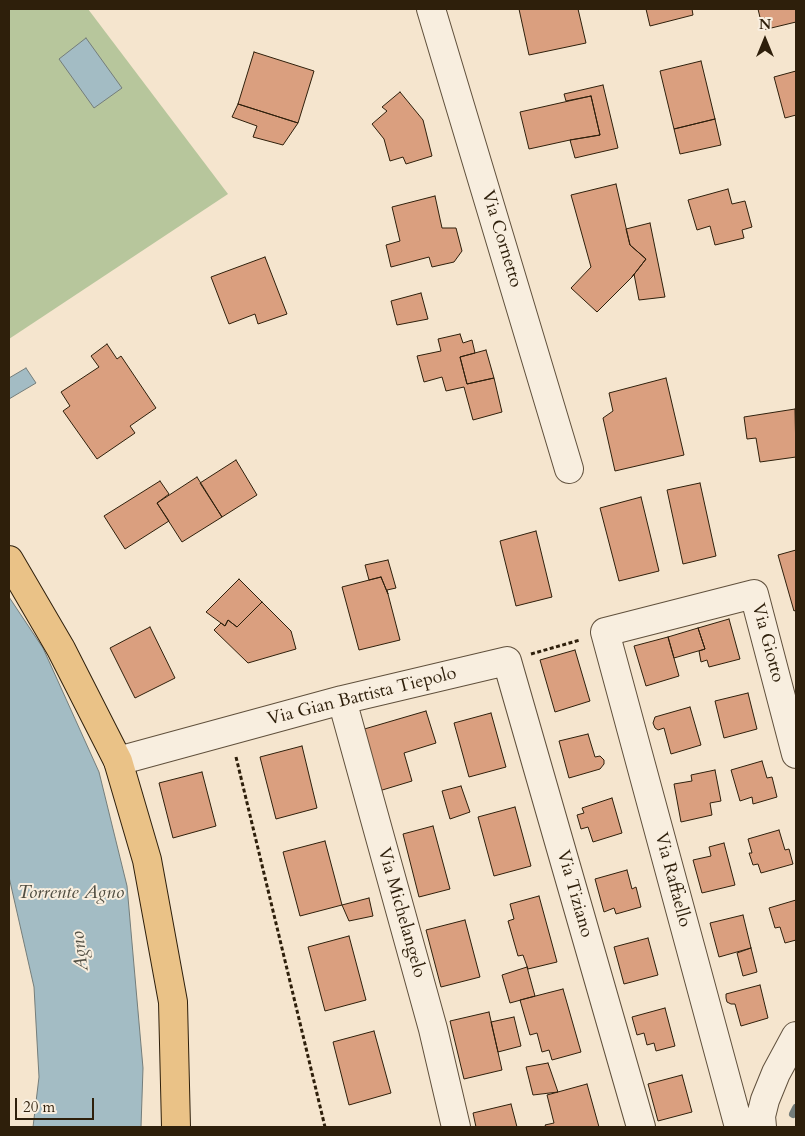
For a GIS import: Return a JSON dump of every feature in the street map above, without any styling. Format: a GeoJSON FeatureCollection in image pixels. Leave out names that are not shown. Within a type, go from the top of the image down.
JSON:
{"type":"FeatureCollection","features":[{"type":"Feature","properties":{"kind":"main road"},"geometry":{"type":"LineString","coordinates":[[9,560],[61,649],[118,761],[147,860],[173,1002],[176,1127]]}},
{"type":"Feature","properties":{"kind":"street","name":"Via Cornetto"},"geometry":{"type":"LineString","coordinates":[[431,9],[569,469]]}},
{"type":"Feature","properties":{"kind":"street","name":"Via Giotto"},"geometry":{"type":"LineString","coordinates":[[605,632],[754,594],[796,754]]}},
{"type":"Feature","properties":{"kind":"street","name":"Via Raffaello"},"geometry":{"type":"LineString","coordinates":[[605,632],[739,1127]]}},
{"type":"Feature","properties":{"kind":"street","name":"Via Gian Battista Tiepolo"},"geometry":{"type":"LineString","coordinates":[[118,761],[342,700],[507,661]]}},
{"type":"Feature","properties":{"kind":"street","name":"Via Tiziano"},"geometry":{"type":"LineString","coordinates":[[507,661],[641,1127]]}},
{"type":"Feature","properties":{"kind":"street","name":"Via Michelangelo"},"geometry":{"type":"LineString","coordinates":[[342,700],[433,1029],[456,1127]]}},
{"type":"Feature","properties":{"kind":"street"},"geometry":{"type":"LineString","coordinates":[[762,1127],[761,1116],[765,1100],[776,1073],[796,1036]]}},
{"type":"Feature","properties":{"kind":"path"},"geometry":{"type":"LineString","coordinates":[[507,661],[605,632]]}},
{"type":"Feature","properties":{"kind":"path"},"geometry":{"type":"LineString","coordinates":[[235,754],[325,1127]]}},
{"type":"Feature","properties":{"kind":"green space"},"geometry":{"type":"Polygon","coordinates":[[[9,9],[88,9],[228,194],[9,339],[9,9]]]}},
{"type":"Feature","properties":{"kind":"water"},"geometry":{"type":"Polygon","coordinates":[[[86,38],[122,88],[94,108],[59,59],[86,38]]]}},
{"type":"Feature","properties":{"kind":"water"},"geometry":{"type":"Polygon","coordinates":[[[26,368],[36,383],[9,399],[9,378],[26,368]]]}},
{"type":"Feature","properties":{"kind":"water","name":"Torrente Agno"},"geometry":{"type":"Polygon","coordinates":[[[9,597],[43,648],[99,772],[127,886],[143,1068],[141,1127],[33,1127],[39,1077],[34,987],[9,877],[9,597]]]}},
{"type":"Feature","properties":{"kind":"building"},"geometry":{"type":"Polygon","coordinates":[[[519,9],[578,9],[586,43],[529,55],[519,9]]]}},
{"type":"Feature","properties":{"kind":"building"},"geometry":{"type":"Polygon","coordinates":[[[646,9],[692,9],[693,15],[650,26],[646,9]]]}},
{"type":"Feature","properties":{"kind":"building"},"geometry":{"type":"Polygon","coordinates":[[[758,9],[796,9],[796,22],[763,30],[758,9]]]}},
{"type":"Feature","properties":{"kind":"building"},"geometry":{"type":"Polygon","coordinates":[[[254,52],[314,71],[298,123],[238,104],[254,52]]]}},
{"type":"Feature","properties":{"kind":"building"},"geometry":{"type":"Polygon","coordinates":[[[701,61],[715,119],[674,129],[660,71],[701,61]]]}},
{"type":"Feature","properties":{"kind":"building"},"geometry":{"type":"Polygon","coordinates":[[[796,71],[796,115],[785,118],[774,77],[796,71]]]}},
{"type":"Feature","properties":{"kind":"building"},"geometry":{"type":"Polygon","coordinates":[[[603,85],[618,148],[575,158],[570,140],[600,135],[591,96],[566,101],[564,94],[603,85]]]}},
{"type":"Feature","properties":{"kind":"building"},"geometry":{"type":"Polygon","coordinates":[[[400,92],[423,120],[432,156],[406,164],[403,157],[390,161],[384,139],[372,124],[387,111],[382,107],[400,92]]]}},
{"type":"Feature","properties":{"kind":"building"},"geometry":{"type":"Polygon","coordinates":[[[591,96],[600,135],[529,149],[520,112],[591,96]]]}},
{"type":"Feature","properties":{"kind":"building"},"geometry":{"type":"Polygon","coordinates":[[[238,104],[298,123],[283,145],[253,137],[257,126],[232,117],[238,104]]]}},
{"type":"Feature","properties":{"kind":"building"},"geometry":{"type":"Polygon","coordinates":[[[715,119],[721,145],[680,154],[674,129],[715,119]]]}},
{"type":"Feature","properties":{"kind":"building"},"geometry":{"type":"Polygon","coordinates":[[[616,184],[630,245],[646,259],[632,277],[597,312],[571,288],[591,267],[571,195],[616,184]]]}},
{"type":"Feature","properties":{"kind":"building"},"geometry":{"type":"Polygon","coordinates":[[[728,189],[732,204],[745,201],[752,227],[742,230],[744,238],[715,245],[710,226],[697,230],[688,200],[728,189]]]}},
{"type":"Feature","properties":{"kind":"building"},"geometry":{"type":"Polygon","coordinates":[[[435,196],[442,228],[456,228],[462,251],[454,262],[432,267],[429,257],[391,267],[386,245],[400,241],[392,207],[435,196]]]}},
{"type":"Feature","properties":{"kind":"building"},"geometry":{"type":"Polygon","coordinates":[[[650,223],[665,297],[639,300],[634,274],[646,259],[630,245],[626,229],[650,223]]]}},
{"type":"Feature","properties":{"kind":"building"},"geometry":{"type":"Polygon","coordinates":[[[265,257],[287,314],[258,324],[255,314],[229,324],[211,277],[265,257]]]}},
{"type":"Feature","properties":{"kind":"building"},"geometry":{"type":"Polygon","coordinates":[[[421,293],[428,319],[397,325],[391,301],[421,293]]]}},
{"type":"Feature","properties":{"kind":"building"},"geometry":{"type":"Polygon","coordinates":[[[460,334],[463,343],[472,340],[475,353],[460,357],[467,384],[494,378],[502,412],[473,420],[464,387],[446,391],[442,377],[424,382],[417,356],[441,351],[438,339],[460,334]]]}},
{"type":"Feature","properties":{"kind":"building"},"geometry":{"type":"Polygon","coordinates":[[[107,344],[117,359],[121,356],[156,408],[130,426],[135,433],[97,459],[63,411],[70,406],[61,392],[99,367],[91,356],[107,344]]]}},
{"type":"Feature","properties":{"kind":"building"},"geometry":{"type":"Polygon","coordinates":[[[486,350],[494,378],[467,384],[460,357],[486,350]]]}},
{"type":"Feature","properties":{"kind":"building"},"geometry":{"type":"Polygon","coordinates":[[[666,378],[684,455],[615,471],[603,418],[613,411],[609,393],[666,378]]]}},
{"type":"Feature","properties":{"kind":"building"},"geometry":{"type":"Polygon","coordinates":[[[795,409],[796,457],[760,462],[756,438],[747,439],[744,417],[795,409]]]}},
{"type":"Feature","properties":{"kind":"building"},"geometry":{"type":"Polygon","coordinates":[[[236,460],[257,495],[222,517],[200,483],[236,460]]]}},
{"type":"Feature","properties":{"kind":"building"},"geometry":{"type":"Polygon","coordinates":[[[197,477],[222,517],[182,542],[157,503],[197,477]]]}},
{"type":"Feature","properties":{"kind":"building"},"geometry":{"type":"Polygon","coordinates":[[[160,481],[169,494],[157,503],[169,521],[125,549],[104,516],[160,481]]]}},
{"type":"Feature","properties":{"kind":"building"},"geometry":{"type":"Polygon","coordinates":[[[700,483],[716,556],[683,564],[667,490],[700,483]]]}},
{"type":"Feature","properties":{"kind":"building"},"geometry":{"type":"Polygon","coordinates":[[[641,497],[659,571],[619,581],[600,508],[641,497]]]}},
{"type":"Feature","properties":{"kind":"building"},"geometry":{"type":"Polygon","coordinates":[[[536,531],[552,597],[516,606],[500,541],[536,531]]]}},
{"type":"Feature","properties":{"kind":"building"},"geometry":{"type":"Polygon","coordinates":[[[796,550],[796,610],[794,611],[778,555],[796,550]]]}},
{"type":"Feature","properties":{"kind":"building"},"geometry":{"type":"Polygon","coordinates":[[[388,560],[396,588],[387,590],[388,594],[381,577],[369,580],[365,565],[388,560]]]}},
{"type":"Feature","properties":{"kind":"building"},"geometry":{"type":"Polygon","coordinates":[[[381,577],[388,594],[400,640],[359,650],[342,587],[381,577]]]}},
{"type":"Feature","properties":{"kind":"building"},"geometry":{"type":"Polygon","coordinates":[[[239,579],[262,602],[237,627],[228,620],[225,626],[206,612],[239,579]]]}},
{"type":"Feature","properties":{"kind":"building"},"geometry":{"type":"Polygon","coordinates":[[[262,602],[291,631],[296,649],[248,663],[214,630],[221,623],[225,626],[228,620],[237,627],[262,602]]]}},
{"type":"Feature","properties":{"kind":"building"},"geometry":{"type":"Polygon","coordinates":[[[729,619],[740,659],[709,667],[707,660],[701,662],[699,651],[705,649],[698,628],[729,619]]]}},
{"type":"Feature","properties":{"kind":"building"},"geometry":{"type":"Polygon","coordinates":[[[150,627],[175,678],[135,698],[110,648],[150,627]]]}},
{"type":"Feature","properties":{"kind":"building"},"geometry":{"type":"Polygon","coordinates":[[[698,628],[705,649],[674,658],[668,637],[698,628]]]}},
{"type":"Feature","properties":{"kind":"building"},"geometry":{"type":"Polygon","coordinates":[[[668,637],[679,676],[646,686],[634,646],[668,637]]]}},
{"type":"Feature","properties":{"kind":"building"},"geometry":{"type":"Polygon","coordinates":[[[575,650],[590,701],[555,712],[540,660],[575,650]]]}},
{"type":"Feature","properties":{"kind":"building"},"geometry":{"type":"Polygon","coordinates":[[[748,693],[757,729],[724,738],[715,701],[748,693]]]}},
{"type":"Feature","properties":{"kind":"building"},"geometry":{"type":"Polygon","coordinates":[[[690,707],[701,745],[671,754],[664,728],[658,730],[655,728],[653,723],[655,717],[690,707]]]}},
{"type":"Feature","properties":{"kind":"building"},"geometry":{"type":"Polygon","coordinates":[[[426,711],[436,743],[404,753],[412,781],[379,791],[361,730],[426,711]]]}},
{"type":"Feature","properties":{"kind":"building"},"geometry":{"type":"Polygon","coordinates":[[[491,713],[506,767],[469,777],[454,723],[491,713]]]}},
{"type":"Feature","properties":{"kind":"building"},"geometry":{"type":"Polygon","coordinates":[[[588,734],[595,757],[600,756],[604,760],[604,764],[600,769],[569,778],[559,741],[588,734]]]}},
{"type":"Feature","properties":{"kind":"building"},"geometry":{"type":"Polygon","coordinates":[[[302,746],[317,808],[276,819],[260,757],[302,746]]]}},
{"type":"Feature","properties":{"kind":"building"},"geometry":{"type":"Polygon","coordinates":[[[762,761],[767,778],[772,777],[777,797],[753,804],[752,797],[740,801],[731,770],[762,761]]]}},
{"type":"Feature","properties":{"kind":"building"},"geometry":{"type":"Polygon","coordinates":[[[715,770],[721,801],[710,803],[712,815],[681,822],[674,784],[692,781],[691,775],[715,770]]]}},
{"type":"Feature","properties":{"kind":"building"},"geometry":{"type":"Polygon","coordinates":[[[202,772],[216,826],[173,838],[159,783],[202,772]]]}},
{"type":"Feature","properties":{"kind":"building"},"geometry":{"type":"Polygon","coordinates":[[[461,786],[470,812],[450,819],[442,791],[461,786]]]}},
{"type":"Feature","properties":{"kind":"building"},"geometry":{"type":"Polygon","coordinates":[[[612,798],[622,833],[593,842],[588,827],[581,829],[577,815],[584,813],[582,808],[612,798]]]}},
{"type":"Feature","properties":{"kind":"building"},"geometry":{"type":"Polygon","coordinates":[[[515,807],[531,866],[494,876],[478,817],[515,807]]]}},
{"type":"Feature","properties":{"kind":"building"},"geometry":{"type":"Polygon","coordinates":[[[433,826],[450,889],[419,897],[403,834],[433,826]]]}},
{"type":"Feature","properties":{"kind":"building"},"geometry":{"type":"Polygon","coordinates":[[[779,830],[785,850],[789,849],[793,864],[761,873],[758,864],[753,865],[749,853],[752,853],[748,839],[779,830]]]}},
{"type":"Feature","properties":{"kind":"building"},"geometry":{"type":"Polygon","coordinates":[[[325,841],[342,905],[300,916],[283,852],[325,841]]]}},
{"type":"Feature","properties":{"kind":"building"},"geometry":{"type":"Polygon","coordinates":[[[724,843],[735,885],[702,893],[693,860],[711,856],[709,847],[724,843]]]}},
{"type":"Feature","properties":{"kind":"building"},"geometry":{"type":"Polygon","coordinates":[[[627,870],[632,889],[636,887],[641,907],[616,914],[614,908],[604,912],[595,879],[627,870]]]}},
{"type":"Feature","properties":{"kind":"building"},"geometry":{"type":"Polygon","coordinates":[[[539,896],[557,962],[528,969],[523,955],[518,956],[508,921],[514,919],[510,904],[539,896]]]}},
{"type":"Feature","properties":{"kind":"building"},"geometry":{"type":"Polygon","coordinates":[[[369,898],[373,916],[349,921],[342,905],[369,898]]]}},
{"type":"Feature","properties":{"kind":"building"},"geometry":{"type":"Polygon","coordinates":[[[796,900],[796,940],[785,943],[780,927],[775,928],[769,908],[796,900]]]}},
{"type":"Feature","properties":{"kind":"building"},"geometry":{"type":"Polygon","coordinates":[[[743,915],[751,948],[719,957],[710,923],[743,915]]]}},
{"type":"Feature","properties":{"kind":"building"},"geometry":{"type":"Polygon","coordinates":[[[465,920],[480,977],[441,987],[426,930],[465,920]]]}},
{"type":"Feature","properties":{"kind":"building"},"geometry":{"type":"Polygon","coordinates":[[[349,936],[366,1000],[325,1011],[308,947],[349,936]]]}},
{"type":"Feature","properties":{"kind":"building"},"geometry":{"type":"Polygon","coordinates":[[[648,938],[658,975],[624,984],[614,947],[648,938]]]}},
{"type":"Feature","properties":{"kind":"building"},"geometry":{"type":"Polygon","coordinates":[[[751,948],[757,972],[743,976],[737,953],[751,948]]]}},
{"type":"Feature","properties":{"kind":"building"},"geometry":{"type":"Polygon","coordinates":[[[527,967],[535,996],[510,1003],[502,975],[527,967]]]}},
{"type":"Feature","properties":{"kind":"building"},"geometry":{"type":"Polygon","coordinates":[[[760,985],[768,1018],[741,1026],[735,1004],[727,1002],[726,994],[760,985]]]}},
{"type":"Feature","properties":{"kind":"building"},"geometry":{"type":"Polygon","coordinates":[[[563,989],[581,1052],[552,1060],[549,1050],[542,1052],[537,1033],[530,1035],[520,1000],[563,989]]]}},
{"type":"Feature","properties":{"kind":"building"},"geometry":{"type":"Polygon","coordinates":[[[665,1008],[675,1046],[656,1051],[654,1043],[647,1045],[644,1033],[637,1035],[632,1017],[665,1008]]]}},
{"type":"Feature","properties":{"kind":"building"},"geometry":{"type":"Polygon","coordinates":[[[489,1012],[502,1070],[464,1079],[450,1021],[489,1012]]]}},
{"type":"Feature","properties":{"kind":"building"},"geometry":{"type":"Polygon","coordinates":[[[514,1017],[521,1046],[498,1052],[491,1022],[514,1017]]]}},
{"type":"Feature","properties":{"kind":"building"},"geometry":{"type":"Polygon","coordinates":[[[374,1031],[391,1093],[349,1105],[333,1042],[374,1031]]]}},
{"type":"Feature","properties":{"kind":"building"},"geometry":{"type":"Polygon","coordinates":[[[548,1063],[558,1092],[533,1095],[526,1067],[548,1063]]]}},
{"type":"Feature","properties":{"kind":"building"},"geometry":{"type":"Polygon","coordinates":[[[682,1075],[692,1112],[658,1121],[648,1084],[682,1075]]]}},
{"type":"Feature","properties":{"kind":"building"},"geometry":{"type":"Polygon","coordinates":[[[587,1084],[599,1127],[546,1127],[545,1125],[554,1123],[547,1095],[587,1084]]]}},
{"type":"Feature","properties":{"kind":"building"},"geometry":{"type":"Polygon","coordinates":[[[511,1104],[517,1127],[476,1127],[473,1113],[511,1104]]]}},
{"type":"Feature","properties":{"kind":"waterway"},"geometry":{"type":"LineString","coordinates":[[793,1114],[796,1108]]}},
{"type":"Feature","properties":{"kind":"water label","name":"Agno"},"geometry":{"type":"Point","coordinates":[81,951]}}]}
